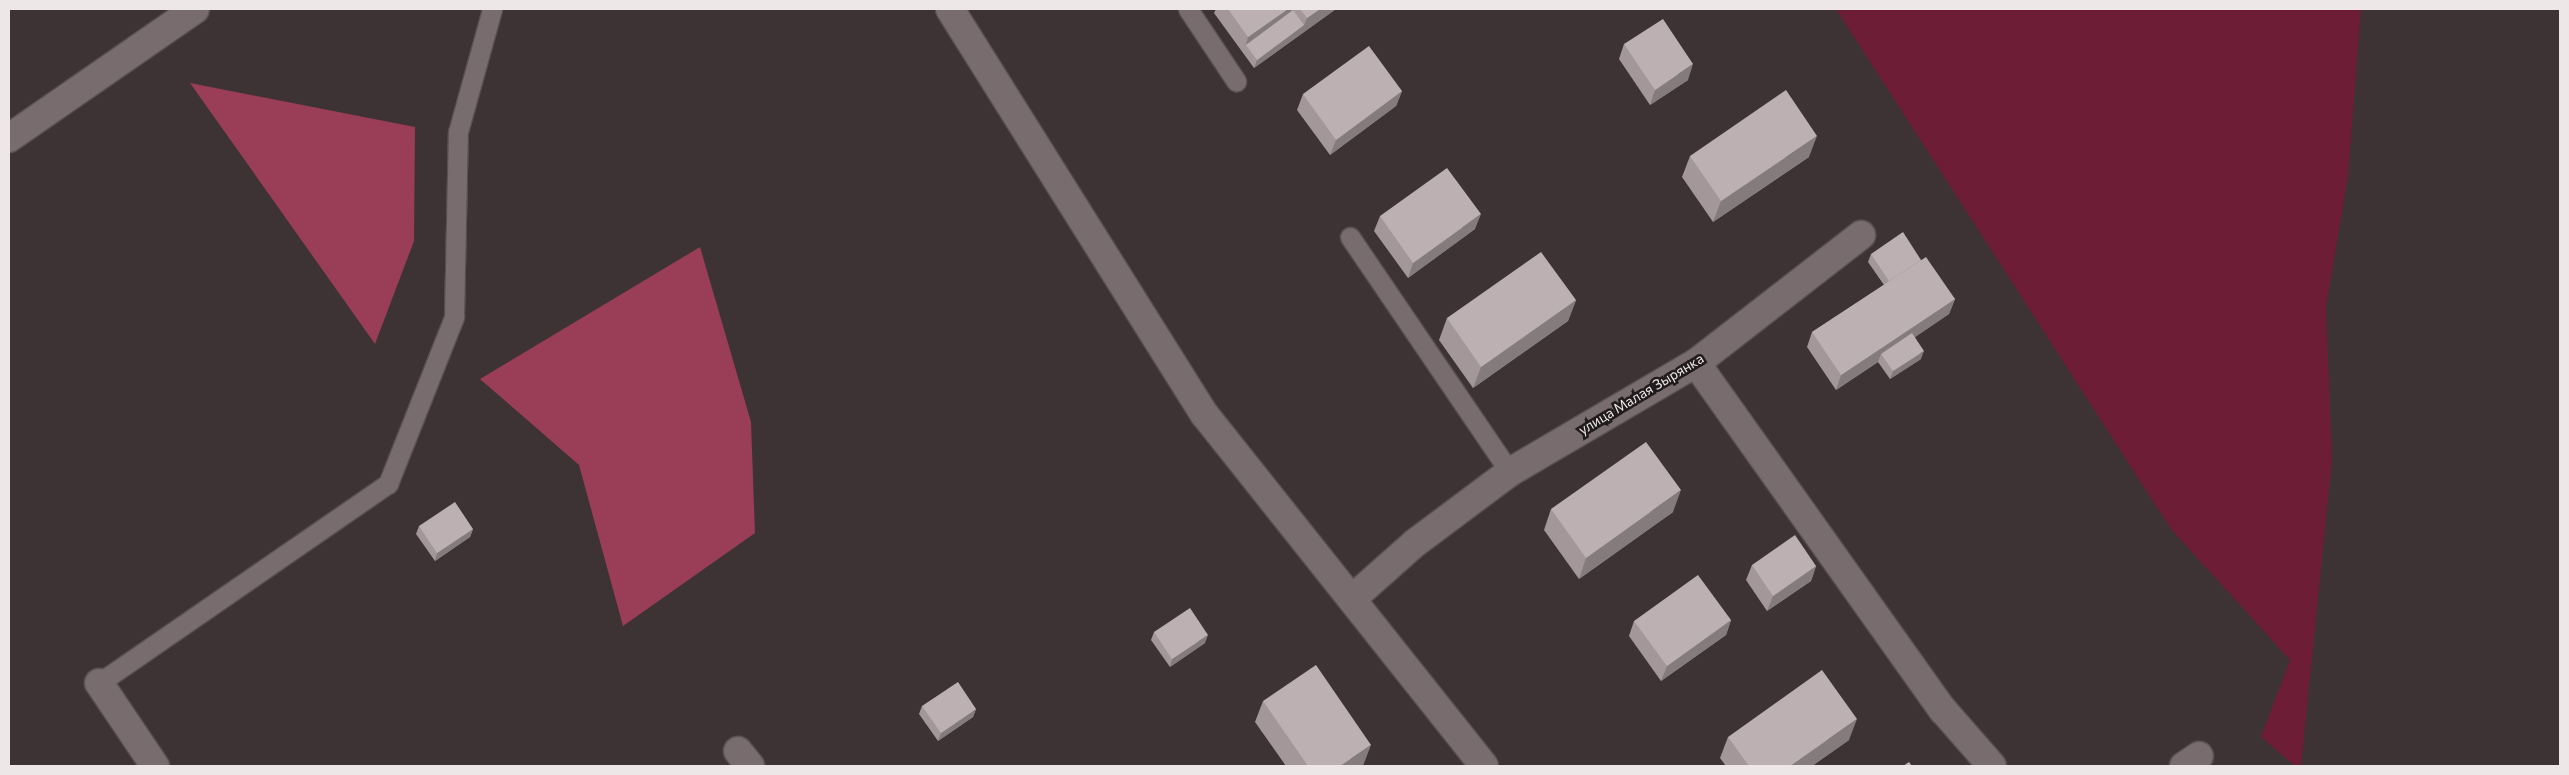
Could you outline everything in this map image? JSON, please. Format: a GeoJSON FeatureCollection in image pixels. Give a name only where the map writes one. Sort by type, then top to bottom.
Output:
{"type":"FeatureCollection","features":[{"type":"Feature","properties":{"kind":"street"},"geometry":{"type":"LineString","coordinates":[[9,138],[195,9]]}},
{"type":"Feature","properties":{"kind":"street"},"geometry":{"type":"LineString","coordinates":[[950,9],[1205,415],[1353,598],[1484,766]]}},
{"type":"Feature","properties":{"kind":"street","name":"улица Малая Зырянка"},"geometry":{"type":"LineString","coordinates":[[1353,598],[1416,543],[1510,472],[1696,363],[1861,235]]}},
{"type":"Feature","properties":{"kind":"street"},"geometry":{"type":"LineString","coordinates":[[1696,363],[1944,710],[1992,766]]}},
{"type":"Feature","properties":{"kind":"street"},"geometry":{"type":"LineString","coordinates":[[99,683],[155,766]]}},
{"type":"Feature","properties":{"kind":"lane"},"geometry":{"type":"LineString","coordinates":[[99,683],[388,484],[454,317],[458,132],[492,9]]}},
{"type":"Feature","properties":{"kind":"lane"},"geometry":{"type":"LineString","coordinates":[[1188,9],[1236,82]]}},
{"type":"Feature","properties":{"kind":"lane"},"geometry":{"type":"LineString","coordinates":[[1350,237],[1510,472]]}},
{"type":"Feature","properties":{"kind":"shaded area"},"geometry":{"type":"Polygon","coordinates":[[[1836,9],[2361,9],[2348,176],[2326,307],[2332,459],[2301,766],[2295,766],[2261,737],[2290,660],[2171,529],[1836,9]]]}},
{"type":"Feature","properties":{"kind":"shaded area"},"geometry":{"type":"Polygon","coordinates":[[[190,83],[415,127],[414,241],[375,344],[190,83]]]}},
{"type":"Feature","properties":{"kind":"shaded area"},"geometry":{"type":"Polygon","coordinates":[[[700,247],[751,422],[755,533],[623,626],[579,465],[480,379],[700,247]]]}},
{"type":"Feature","properties":{"kind":"building"},"geometry":{"type":"Polygon","coordinates":[[[1228,9],[1288,9],[1248,37],[1228,9]]]}},
{"type":"Feature","properties":{"kind":"building"},"geometry":{"type":"Polygon","coordinates":[[[1300,9],[1320,9],[1307,18],[1300,9]]]}},
{"type":"Feature","properties":{"kind":"building"},"geometry":{"type":"Polygon","coordinates":[[[1293,10],[1304,25],[1257,60],[1246,45],[1293,10]]]}},
{"type":"Feature","properties":{"kind":"building"},"geometry":{"type":"Polygon","coordinates":[[[1663,19],[1693,64],[1655,90],[1624,44],[1663,19]]]}},
{"type":"Feature","properties":{"kind":"building"},"geometry":{"type":"Polygon","coordinates":[[[1369,46],[1402,91],[1336,140],[1303,94],[1369,46]]]}},
{"type":"Feature","properties":{"kind":"building"},"geometry":{"type":"Polygon","coordinates":[[[1786,90],[1817,136],[1721,201],[1690,156],[1786,90]]]}},
{"type":"Feature","properties":{"kind":"building"},"geometry":{"type":"Polygon","coordinates":[[[1447,168],[1481,214],[1413,263],[1380,216],[1447,168]]]}},
{"type":"Feature","properties":{"kind":"building"},"geometry":{"type":"Polygon","coordinates":[[[1903,232],[1921,260],[1889,281],[1871,254],[1903,232]]]}},
{"type":"Feature","properties":{"kind":"building"},"geometry":{"type":"Polygon","coordinates":[[[1541,252],[1576,300],[1481,367],[1447,318],[1541,252]]]}},
{"type":"Feature","properties":{"kind":"building"},"geometry":{"type":"Polygon","coordinates":[[[1926,257],[1955,299],[1841,375],[1812,332],[1926,257]]]}},
{"type":"Feature","properties":{"kind":"building"},"geometry":{"type":"Polygon","coordinates":[[[1912,333],[1924,351],[1893,371],[1881,354],[1912,333]]]}},
{"type":"Feature","properties":{"kind":"building"},"geometry":{"type":"Polygon","coordinates":[[[1646,442],[1681,490],[1586,558],[1551,509],[1646,442]]]}},
{"type":"Feature","properties":{"kind":"building"},"geometry":{"type":"Polygon","coordinates":[[[455,502],[473,529],[437,553],[419,526],[455,502]]]}},
{"type":"Feature","properties":{"kind":"building"},"geometry":{"type":"Polygon","coordinates":[[[1795,535],[1816,566],[1773,596],[1752,565],[1795,535]]]}},
{"type":"Feature","properties":{"kind":"building"},"geometry":{"type":"Polygon","coordinates":[[[1698,575],[1731,620],[1667,666],[1634,621],[1698,575]]]}},
{"type":"Feature","properties":{"kind":"building"},"geometry":{"type":"Polygon","coordinates":[[[1190,608],[1208,635],[1172,659],[1154,632],[1190,608]]]}},
{"type":"Feature","properties":{"kind":"building"},"geometry":{"type":"Polygon","coordinates":[[[1316,665],[1371,745],[1340,766],[1308,766],[1263,701],[1316,665]]]}},
{"type":"Feature","properties":{"kind":"building"},"geometry":{"type":"Polygon","coordinates":[[[1822,670],[1857,719],[1790,766],[1749,766],[1728,737],[1822,670]]]}},
{"type":"Feature","properties":{"kind":"building"},"geometry":{"type":"Polygon","coordinates":[[[958,682],[976,709],[941,733],[922,706],[958,682]]]}},
{"type":"Feature","properties":{"kind":"building"},"geometry":{"type":"Polygon","coordinates":[[[1909,762],[1912,766],[1903,766],[1909,762]]]}}]}
